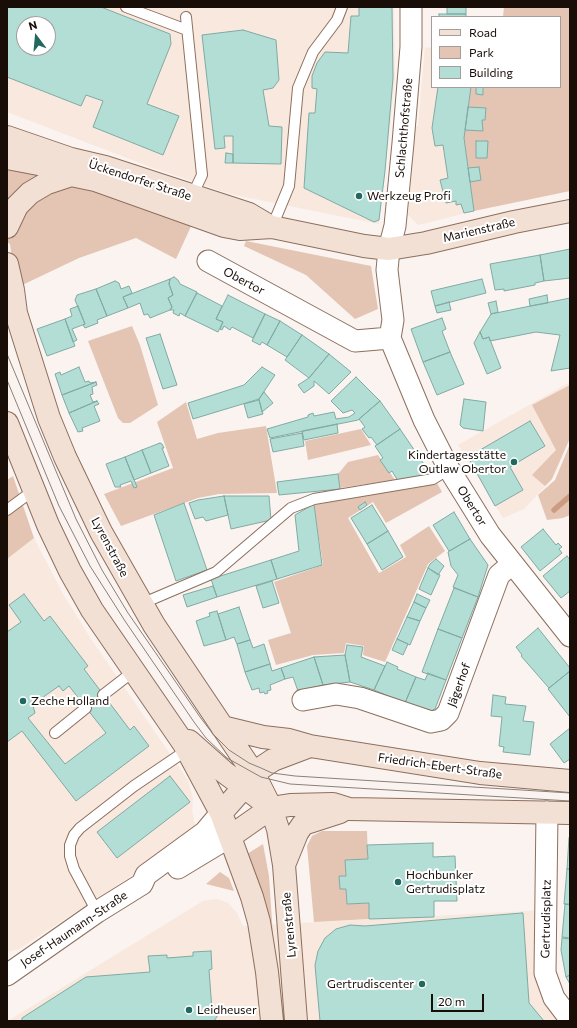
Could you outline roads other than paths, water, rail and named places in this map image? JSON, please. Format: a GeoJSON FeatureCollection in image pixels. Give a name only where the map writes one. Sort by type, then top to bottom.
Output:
{"type":"FeatureCollection","features":[{"type":"Feature","properties":{"kind":"main road","name":"Ückendorfer Straße"},"geometry":{"type":"LineString","coordinates":[[7,136],[71,159],[105,167],[190,205],[224,226],[240,229],[272,227],[364,246],[389,249]]}},
{"type":"Feature","properties":{"kind":"main road","name":"Ückendorfer Straße"},"geometry":{"type":"LineString","coordinates":[[7,158],[49,166],[71,175],[190,205]]}},
{"type":"Feature","properties":{"kind":"main road","name":"Ückendorfer Straße"},"geometry":{"type":"LineString","coordinates":[[7,227],[17,206],[30,194],[47,183],[71,175]]}},
{"type":"Feature","properties":{"kind":"main road","name":"Marienstraße"},"geometry":{"type":"LineString","coordinates":[[389,249],[426,243],[514,222],[570,211]]}},
{"type":"Feature","properties":{"kind":"main road"},"geometry":{"type":"LineString","coordinates":[[7,264],[14,290],[11,306]]}},
{"type":"Feature","properties":{"kind":"main road","name":"Lyrenstraße"},"geometry":{"type":"LineString","coordinates":[[11,306],[50,418],[65,456],[101,532],[141,604],[222,727],[249,781],[271,808],[278,829],[284,865],[296,1021]]}},
{"type":"Feature","properties":{"kind":"main road","name":"Lyrenstraße"},"geometry":{"type":"LineString","coordinates":[[7,423],[48,525],[70,571],[92,610],[187,750],[221,813],[231,836],[252,897],[267,972],[272,1021]]}},
{"type":"Feature","properties":{"kind":"main road","name":"Lyrenstraße"},"geometry":{"type":"LineString","coordinates":[[171,726],[224,772],[249,781]]}},
{"type":"Feature","properties":{"kind":"main road","name":"Friedrich-Ebert-Straße"},"geometry":{"type":"LineString","coordinates":[[222,727],[262,737],[289,740],[310,746],[480,773],[570,781]]}},
{"type":"Feature","properties":{"kind":"main road"},"geometry":{"type":"LineString","coordinates":[[278,829],[221,813],[249,781],[274,760],[310,746]]}},
{"type":"Feature","properties":{"kind":"main road"},"geometry":{"type":"LineString","coordinates":[[231,836],[271,808],[290,805],[333,804],[349,809],[570,813]]}},
{"type":"Feature","properties":{"kind":"main road"},"geometry":{"type":"LineString","coordinates":[[284,865],[297,833],[303,824],[349,809]]}},
{"type":"Feature","properties":{"kind":"street","name":"Schlachthofstraße"},"geometry":{"type":"LineString","coordinates":[[389,249],[394,226],[403,143],[411,47],[411,7]]}},
{"type":"Feature","properties":{"kind":"street"},"geometry":{"type":"LineString","coordinates":[[389,249],[386,270],[393,320],[390,338]]}},
{"type":"Feature","properties":{"kind":"street","name":"Obertor"},"geometry":{"type":"LineString","coordinates":[[208,261],[355,341],[390,338],[424,420],[449,469],[490,535],[570,636]]}},
{"type":"Feature","properties":{"kind":"street","name":"Jägerhof"},"geometry":{"type":"LineString","coordinates":[[303,700],[336,694],[360,698],[431,722],[441,720],[448,713],[499,575],[512,564]]}},
{"type":"Feature","properties":{"kind":"street","name":"Gertrudisplatz"},"geometry":{"type":"LineString","coordinates":[[548,812],[545,973],[554,998],[570,1019]]}},
{"type":"Feature","properties":{"kind":"street","name":"Josef-Haumann-Straße"},"geometry":{"type":"LineString","coordinates":[[142,884],[146,875],[205,832],[221,813]]}},
{"type":"Feature","properties":{"kind":"street","name":"Josef-Haumann-Straße"},"geometry":{"type":"LineString","coordinates":[[7,975],[97,912],[142,884],[154,883],[231,836]]}},
{"type":"Feature","properties":{"kind":"lane"},"geometry":{"type":"LineString","coordinates":[[126,7],[188,30]]}},
{"type":"Feature","properties":{"kind":"lane"},"geometry":{"type":"LineString","coordinates":[[272,227],[289,186],[298,88],[313,52],[337,20],[342,7]]}},
{"type":"Feature","properties":{"kind":"lane"},"geometry":{"type":"LineString","coordinates":[[186,17],[202,175],[190,205]]}},
{"type":"Feature","properties":{"kind":"lane"},"geometry":{"type":"LineString","coordinates":[[141,604],[216,572],[291,508],[314,499],[434,479],[449,469]]}},
{"type":"Feature","properties":{"kind":"lane"},"geometry":{"type":"LineString","coordinates":[[7,510],[34,490]]}},
{"type":"Feature","properties":{"kind":"lane"},"geometry":{"type":"LineString","coordinates":[[103,695],[134,671]]}},
{"type":"Feature","properties":{"kind":"lane"},"geometry":{"type":"LineString","coordinates":[[56,732],[86,708]]}},
{"type":"Feature","properties":{"kind":"lane"},"geometry":{"type":"LineString","coordinates":[[97,912],[74,869],[70,856],[70,845],[74,835],[80,828],[134,786],[187,750]]}},
{"type":"Feature","properties":{"kind":"waterway"},"geometry":{"type":"LineString","coordinates":[[554,510],[570,496]]}},
{"type":"Feature","properties":{"kind":"tram line"},"geometry":{"type":"LineString","coordinates":[[7,354],[76,519],[102,570],[128,613],[200,717],[213,734],[229,750],[249,763],[272,773],[295,776],[570,793]]}},
{"type":"Feature","properties":{"kind":"tram line"},"geometry":{"type":"LineString","coordinates":[[7,380],[59,506],[90,566],[125,621],[194,722],[206,738],[227,758],[261,777],[290,784],[570,801]]}},
{"type":"Feature","properties":{"kind":"place","name":"Werkzeug Profi"},"geometry":{"type":"Point","coordinates":[359,196]}},
{"type":"Feature","properties":{"kind":"place","name":"Kindertagesstätte Outlaw Obertor"},"geometry":{"type":"Point","coordinates":[514,462]}},
{"type":"Feature","properties":{"kind":"place","name":"Zeche Holland"},"geometry":{"type":"Point","coordinates":[23,701]}},
{"type":"Feature","properties":{"kind":"place","name":"Hochbunker Gertrudisplatz"},"geometry":{"type":"Point","coordinates":[398,882]}},
{"type":"Feature","properties":{"kind":"place","name":"Gertrudiscenter"},"geometry":{"type":"Point","coordinates":[422,984]}},
{"type":"Feature","properties":{"kind":"place","name":"Leidheuser"},"geometry":{"type":"Point","coordinates":[189,1010]}}]}
